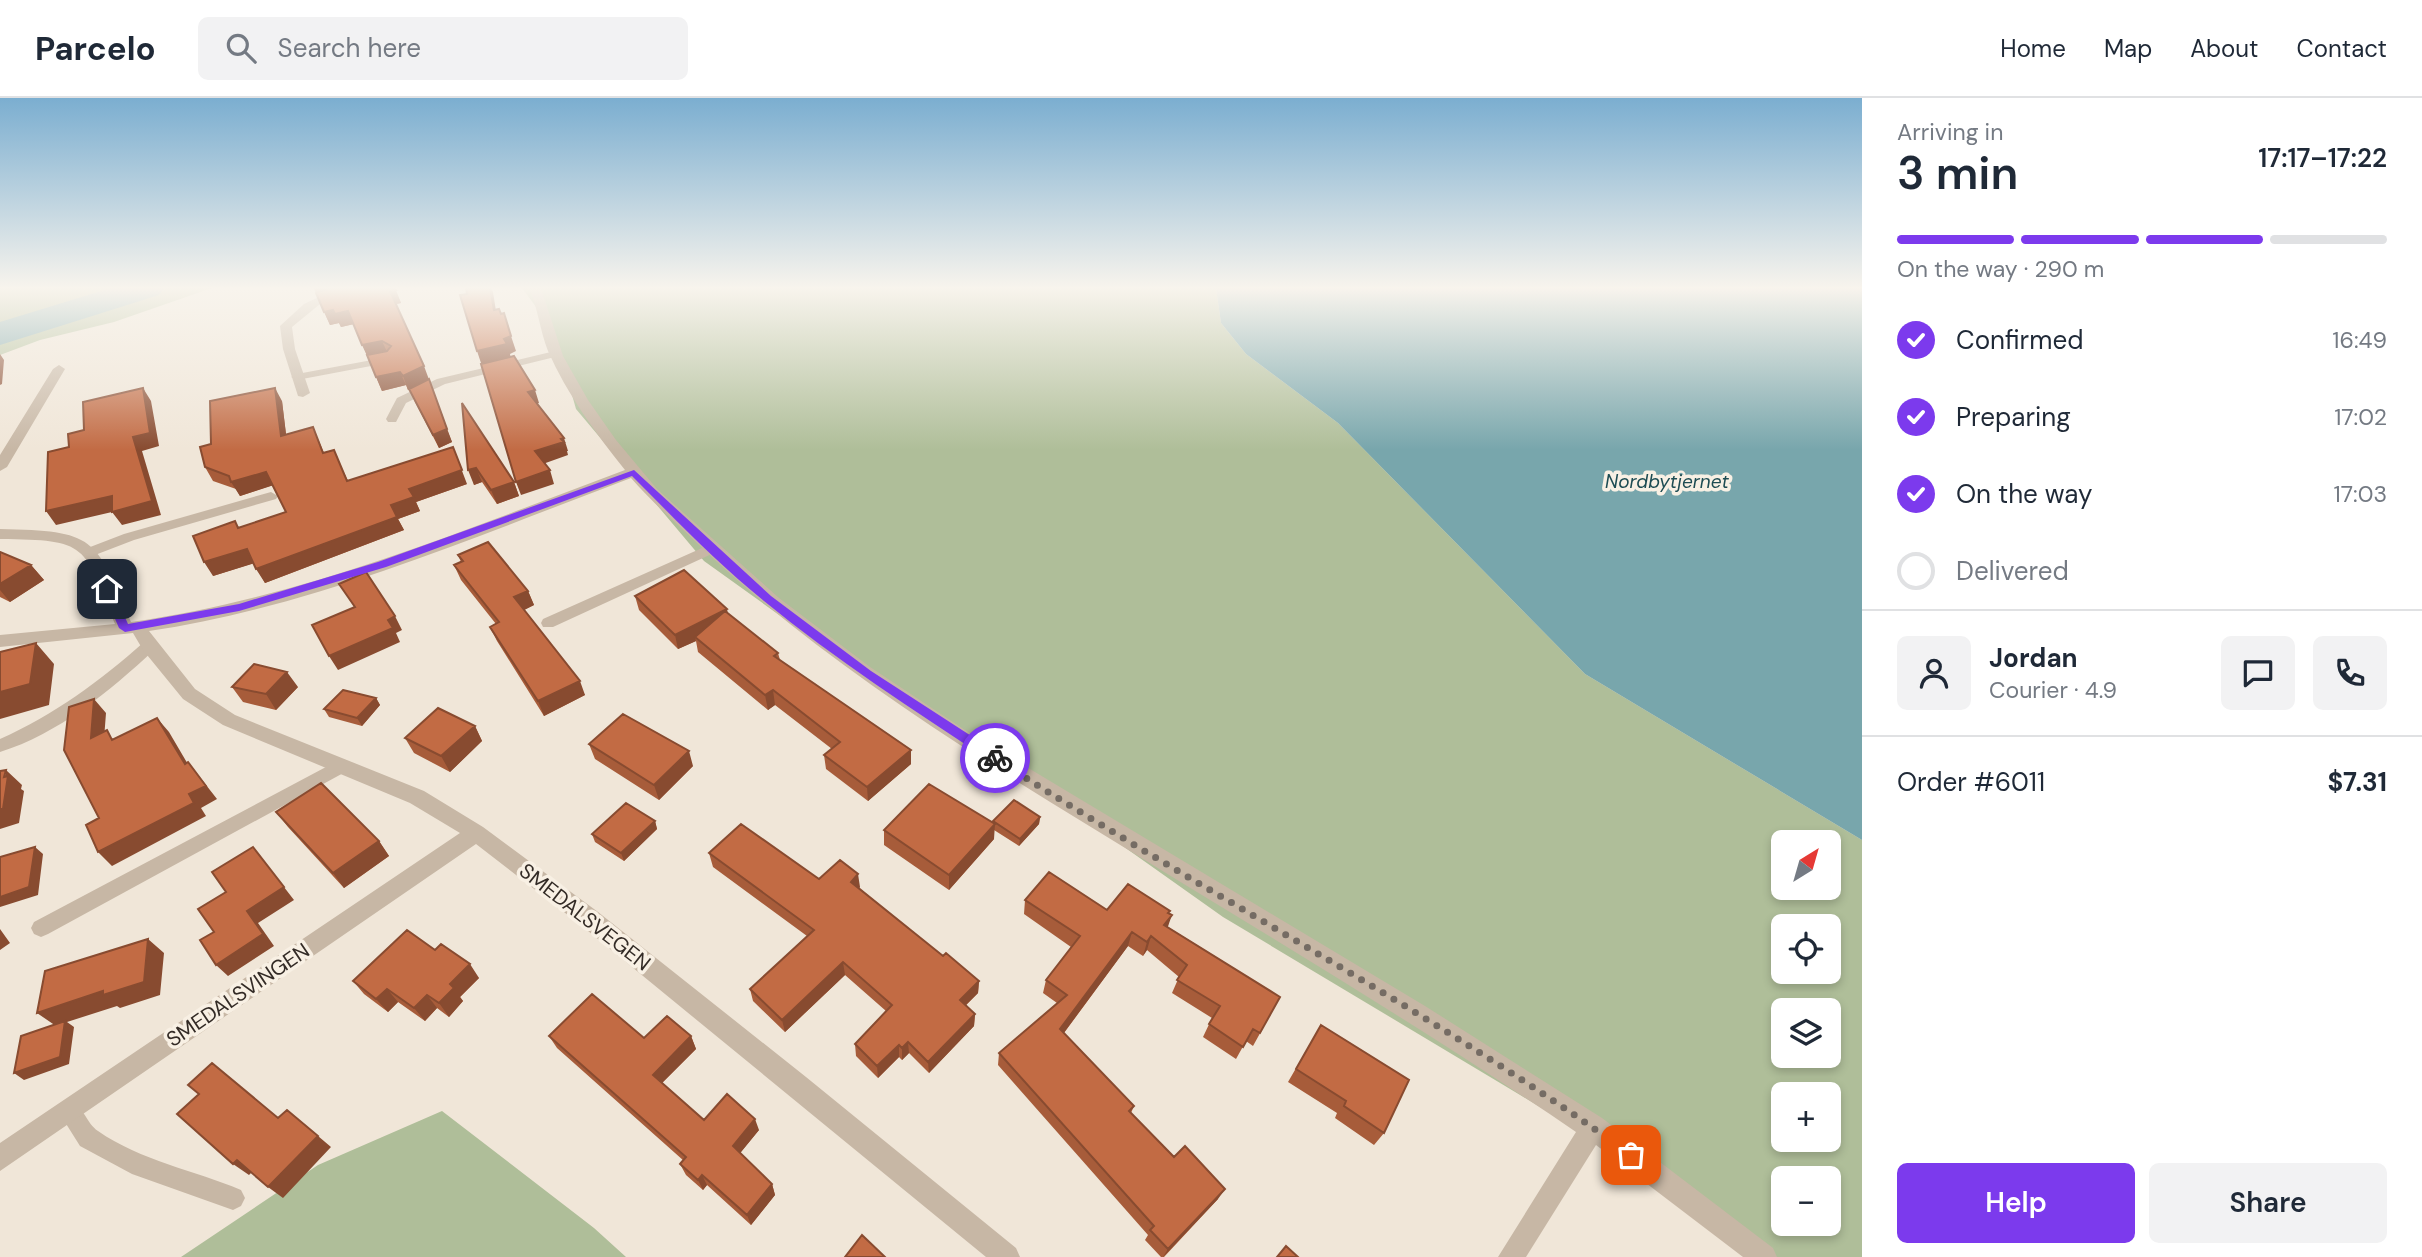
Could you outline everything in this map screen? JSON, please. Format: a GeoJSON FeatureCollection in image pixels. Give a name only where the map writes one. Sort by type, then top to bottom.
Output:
{"type":"FeatureCollection","features":[{"type":"Feature","properties":{"kind":"street"},"geometry":{"type":"LineString","coordinates":[[288,342],[303,393]]}},
{"type":"Feature","properties":{"kind":"street"},"geometry":{"type":"LineString","coordinates":[[551,342],[555,354],[584,403],[634,472],[711,549],[767,598],[889,688],[1159,859],[1386,994],[1593,1127],[1708,1211],[1764,1257]]}},
{"type":"Feature","properties":{"kind":"street"},"geometry":{"type":"LineString","coordinates":[[0,467],[59,369]]}},
{"type":"Feature","properties":{"kind":"street"},"geometry":{"type":"LineString","coordinates":[[0,641],[137,634],[239,608],[382,564],[634,472]]}},
{"type":"Feature","properties":{"kind":"street"},"geometry":{"type":"LineString","coordinates":[[0,534],[56,537],[74,542],[90,552]]}},
{"type":"Feature","properties":{"kind":"street","name":"SMEDALSVEGEN"},"geometry":{"type":"LineString","coordinates":[[90,552],[137,634],[189,694],[229,720],[417,797],[477,833],[732,1032],[1007,1257]]}},
{"type":"Feature","properties":{"kind":"street","name":"SMEDALSVINGEN"},"geometry":{"type":"LineString","coordinates":[[0,1158],[477,833]]}},
{"type":"Feature","properties":{"kind":"street"},"geometry":{"type":"LineString","coordinates":[[1511,1257],[1593,1127]]}},
{"type":"Feature","properties":{"kind":"lane"},"geometry":{"type":"LineString","coordinates":[[392,419],[401,401],[441,382],[555,354]]}},
{"type":"Feature","properties":{"kind":"lane"},"geometry":{"type":"LineString","coordinates":[[297,377],[388,360]]}},
{"type":"Feature","properties":{"kind":"lane"},"geometry":{"type":"LineString","coordinates":[[90,552],[129,537],[271,496]]}},
{"type":"Feature","properties":{"kind":"lane"},"geometry":{"type":"LineString","coordinates":[[548,623],[711,549]]}},
{"type":"Feature","properties":{"kind":"lane"},"geometry":{"type":"LineString","coordinates":[[0,746],[72,708],[107,685],[137,634]]}},
{"type":"Feature","properties":{"kind":"lane"},"geometry":{"type":"LineString","coordinates":[[41,928],[341,766]]}},
{"type":"Feature","properties":{"kind":"lane"},"geometry":{"type":"LineString","coordinates":[[69,1111],[88,1138],[140,1166],[233,1198]]}},
{"type":"Feature","properties":{"kind":"lane"},"geometry":{"type":"LineString","coordinates":[[0,1140],[34,1135]]}},
{"type":"Feature","properties":{"kind":"green space"},"geometry":{"type":"Polygon","coordinates":[[[0,342],[34,342],[0,355],[0,342]]]}},
{"type":"Feature","properties":{"kind":"green space"},"geometry":{"type":"Polygon","coordinates":[[[557,342],[1236,342],[1246,354],[1338,423],[1585,674],[1862,840],[1862,1257],[1744,1257],[1587,1135],[1223,917],[1065,805],[917,714],[704,561],[576,409],[557,342]]]}},
{"type":"Feature","properties":{"kind":"green space"},"geometry":{"type":"Polygon","coordinates":[[[442,1111],[594,1228],[626,1257],[181,1257],[318,1165],[442,1111]]]}},
{"type":"Feature","properties":{"kind":"water","name":"Nordbytjernet"},"geometry":{"type":"Polygon","coordinates":[[[1236,342],[1862,342],[1862,840],[1585,674],[1338,423],[1246,354],[1236,342]]]}},
{"type":"Feature","properties":{"kind":"building"},"geometry":{"type":"Polygon","coordinates":[[[384,342],[413,342],[424,366],[403,376],[400,372],[376,377],[367,355],[387,351],[391,346],[384,342]]]}},
{"type":"Feature","properties":{"kind":"building"},"geometry":{"type":"Polygon","coordinates":[[[474,342],[507,344],[477,351],[474,342]]]}},
{"type":"Feature","properties":{"kind":"building"},"geometry":{"type":"Polygon","coordinates":[[[514,356],[535,390],[528,392],[564,438],[561,439],[564,442],[535,451],[550,470],[516,482],[481,364],[514,356]]]}},
{"type":"Feature","properties":{"kind":"building"},"geometry":{"type":"Polygon","coordinates":[[[429,379],[447,429],[433,435],[409,389],[429,379]]]}},
{"type":"Feature","properties":{"kind":"building"},"geometry":{"type":"Polygon","coordinates":[[[143,388],[150,433],[133,437],[152,501],[112,512],[112,496],[46,511],[48,452],[69,447],[68,434],[84,430],[83,402],[143,388]]]}},
{"type":"Feature","properties":{"kind":"building"},"geometry":{"type":"Polygon","coordinates":[[[275,388],[281,436],[313,427],[323,453],[334,450],[347,481],[453,447],[462,470],[409,489],[414,497],[391,505],[397,517],[256,569],[247,549],[204,562],[193,536],[235,521],[238,528],[286,512],[266,472],[231,482],[229,476],[205,467],[200,447],[211,444],[210,401],[275,388]]]}},
{"type":"Feature","properties":{"kind":"building"},"geometry":{"type":"Polygon","coordinates":[[[462,403],[514,482],[491,490],[476,468],[468,470],[462,403]]]}},
{"type":"Feature","properties":{"kind":"building"},"geometry":{"type":"Polygon","coordinates":[[[488,542],[528,591],[514,597],[580,681],[538,701],[490,627],[499,622],[454,565],[463,561],[458,555],[488,542]]]}},
{"type":"Feature","properties":{"kind":"building"},"geometry":{"type":"Polygon","coordinates":[[[0,552],[31,565],[0,584],[0,552]]]}},
{"type":"Feature","properties":{"kind":"building"},"geometry":{"type":"Polygon","coordinates":[[[684,570],[727,609],[675,635],[635,596],[684,570]]]}},
{"type":"Feature","properties":{"kind":"building"},"geometry":{"type":"Polygon","coordinates":[[[366,572],[395,616],[388,620],[393,628],[329,656],[312,625],[355,607],[339,584],[366,572]]]}},
{"type":"Feature","properties":{"kind":"building"},"geometry":{"type":"Polygon","coordinates":[[[725,611],[778,653],[774,656],[911,750],[867,787],[824,755],[840,742],[773,690],[765,695],[695,637],[725,611]]]}},
{"type":"Feature","properties":{"kind":"building"},"geometry":{"type":"Polygon","coordinates":[[[36,643],[30,684],[0,692],[0,652],[36,643]]]}},
{"type":"Feature","properties":{"kind":"building"},"geometry":{"type":"Polygon","coordinates":[[[254,664],[287,672],[266,694],[232,687],[254,664]]]}},
{"type":"Feature","properties":{"kind":"building"},"geometry":{"type":"Polygon","coordinates":[[[343,690],[376,698],[357,718],[324,709],[343,690]]]}},
{"type":"Feature","properties":{"kind":"building"},"geometry":{"type":"Polygon","coordinates":[[[94,699],[91,738],[107,730],[112,740],[157,718],[185,764],[188,762],[206,786],[189,794],[194,803],[98,852],[86,825],[99,818],[64,750],[69,707],[94,699]]]}},
{"type":"Feature","properties":{"kind":"building"},"geometry":{"type":"Polygon","coordinates":[[[438,708],[475,726],[441,756],[405,738],[438,708]]]}},
{"type":"Feature","properties":{"kind":"building"},"geometry":{"type":"Polygon","coordinates":[[[623,714],[689,751],[654,785],[589,744],[623,714]]]}},
{"type":"Feature","properties":{"kind":"building"},"geometry":{"type":"Polygon","coordinates":[[[6,770],[4,777],[8,776],[3,809],[0,809],[0,771],[6,770]]]}},
{"type":"Feature","properties":{"kind":"building"},"geometry":{"type":"Polygon","coordinates":[[[321,783],[379,841],[333,873],[276,812],[321,783]]]}},
{"type":"Feature","properties":{"kind":"building"},"geometry":{"type":"Polygon","coordinates":[[[929,784],[995,824],[949,875],[884,830],[929,784]]]}},
{"type":"Feature","properties":{"kind":"building"},"geometry":{"type":"Polygon","coordinates":[[[1014,800],[1040,817],[1020,839],[993,821],[1014,800]]]}},
{"type":"Feature","properties":{"kind":"building"},"geometry":{"type":"Polygon","coordinates":[[[626,803],[655,821],[621,853],[592,834],[626,803]]]}},
{"type":"Feature","properties":{"kind":"building"},"geometry":{"type":"Polygon","coordinates":[[[741,824],[819,879],[840,860],[858,874],[851,882],[943,956],[946,953],[979,981],[960,1000],[975,1014],[928,1062],[908,1042],[902,1048],[899,1045],[877,1066],[855,1044],[892,1005],[843,962],[782,1020],[750,989],[814,930],[709,853],[741,824]]]}},
{"type":"Feature","properties":{"kind":"building"},"geometry":{"type":"Polygon","coordinates":[[[35,847],[29,887],[0,897],[0,857],[35,847]]]}},
{"type":"Feature","properties":{"kind":"building"},"geometry":{"type":"Polygon","coordinates":[[[253,847],[284,887],[247,911],[263,934],[216,965],[200,940],[214,932],[198,909],[226,892],[212,872],[253,847]]]}},
{"type":"Feature","properties":{"kind":"building"},"geometry":{"type":"Polygon","coordinates":[[[1049,872],[1107,910],[1128,884],[1170,911],[1168,913],[1172,915],[1164,925],[1280,997],[1260,1033],[1253,1029],[1243,1047],[1209,1024],[1220,1006],[1177,980],[1187,965],[1151,936],[1147,942],[1132,932],[1060,1029],[1134,1106],[1129,1111],[1174,1157],[1185,1146],[1225,1189],[1168,1249],[1150,1230],[1154,1226],[999,1053],[1067,995],[1046,980],[1080,936],[1025,900],[1049,872]]]}},
{"type":"Feature","properties":{"kind":"building"},"geometry":{"type":"Polygon","coordinates":[[[407,930],[435,950],[441,944],[470,964],[450,984],[454,988],[439,1003],[427,995],[414,1008],[387,989],[376,999],[353,981],[407,930]]]}},
{"type":"Feature","properties":{"kind":"building"},"geometry":{"type":"Polygon","coordinates":[[[148,939],[144,982],[103,995],[103,991],[37,1013],[45,971],[148,939]]]}},
{"type":"Feature","properties":{"kind":"building"},"geometry":{"type":"Polygon","coordinates":[[[592,994],[644,1038],[667,1016],[691,1036],[653,1075],[704,1120],[727,1094],[755,1119],[733,1146],[772,1184],[747,1215],[702,1175],[698,1180],[680,1164],[686,1157],[549,1036],[592,994]]]}},
{"type":"Feature","properties":{"kind":"building"},"geometry":{"type":"Polygon","coordinates":[[[65,1021],[60,1057],[14,1073],[21,1036],[65,1021]]]}},
{"type":"Feature","properties":{"kind":"building"},"geometry":{"type":"Polygon","coordinates":[[[1321,1025],[1409,1080],[1384,1133],[1344,1106],[1346,1101],[1296,1069],[1321,1025]]]}},
{"type":"Feature","properties":{"kind":"building"},"geometry":{"type":"Polygon","coordinates":[[[212,1063],[278,1118],[287,1110],[318,1136],[268,1187],[237,1160],[233,1164],[177,1114],[199,1094],[188,1085],[212,1063]]]}},
{"type":"Feature","properties":{"kind":"building"},"geometry":{"type":"Polygon","coordinates":[[[862,1235],[885,1257],[845,1257],[862,1235]]]}},
{"type":"Feature","properties":{"kind":"building"},"geometry":{"type":"Polygon","coordinates":[[[1286,1246],[1298,1257],[1277,1257],[1286,1246]]]}},
{"type":"Feature","properties":{"kind":"way so far"},"geometry":{"type":"LineString","coordinates":[[995,758],[1410,1009],[1548,1097],[1631,1155]]}},
{"type":"Feature","properties":{"kind":"route"},"geometry":{"type":"LineString","coordinates":[[107,589],[125,628],[239,608],[382,564],[634,472],[711,549],[767,598],[867,674],[995,758]]}}]}
